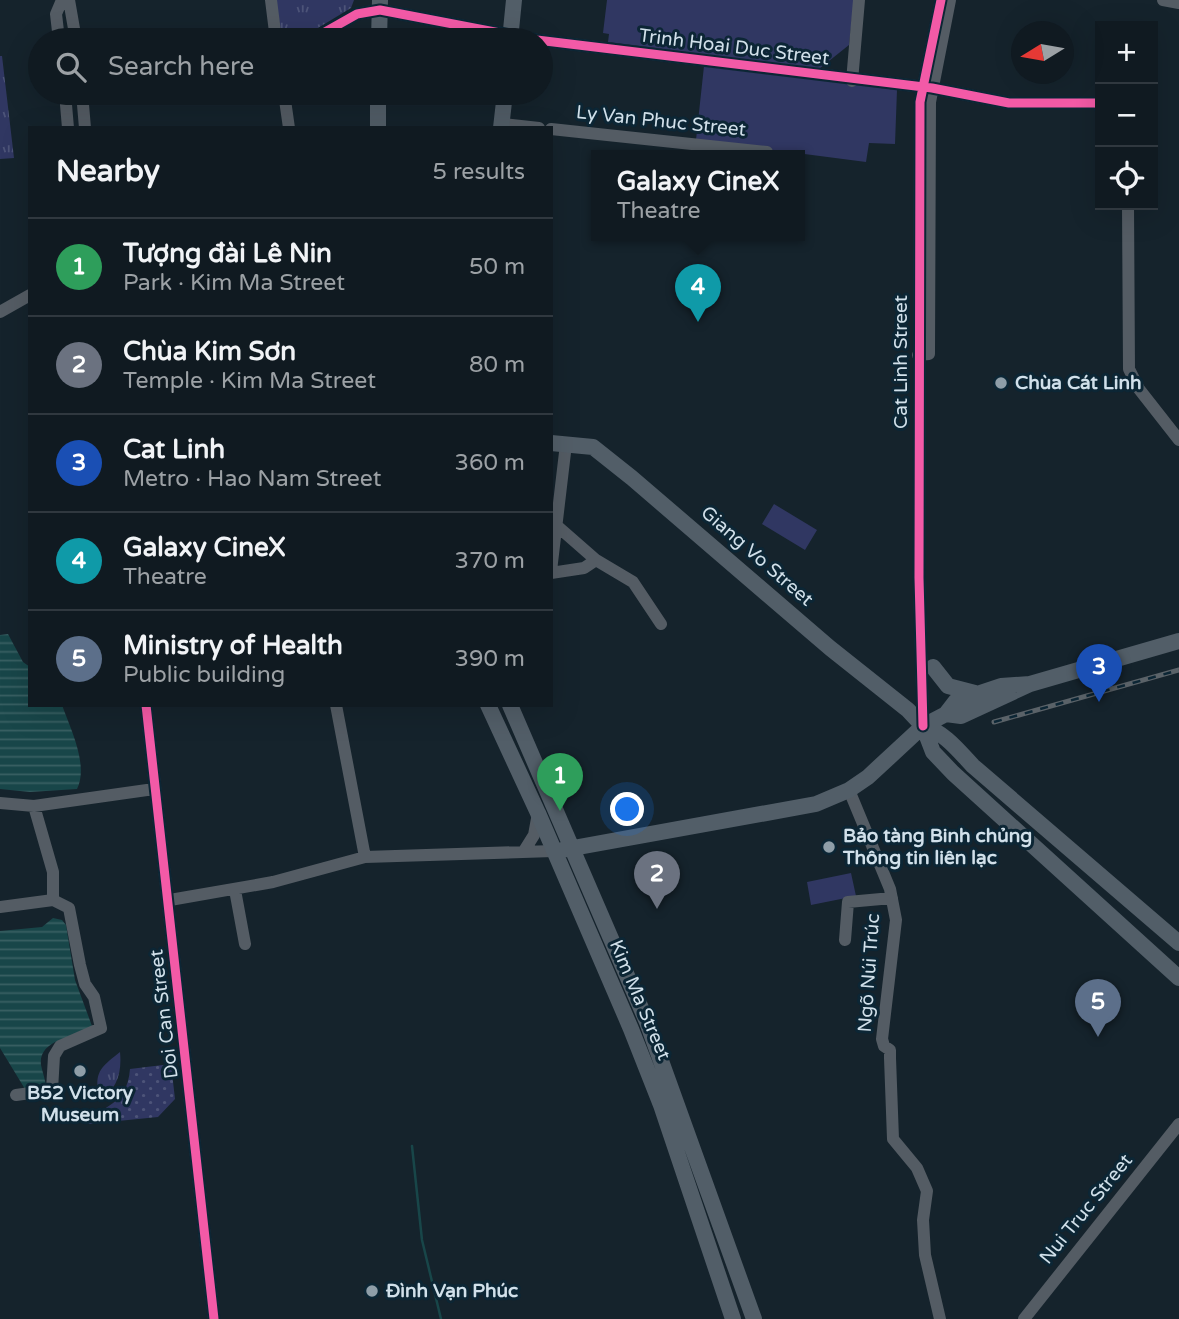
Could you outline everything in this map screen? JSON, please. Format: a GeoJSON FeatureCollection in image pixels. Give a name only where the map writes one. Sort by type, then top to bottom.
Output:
{"type":"FeatureCollection","features":[{"type":"Feature","properties":{"kind":"main road"},"geometry":{"type":"LineString","coordinates":[[511,28],[514,0]]}},
{"type":"Feature","properties":{"kind":"main road"},"geometry":{"type":"LineString","coordinates":[[379,28],[380,5]]}},
{"type":"Feature","properties":{"kind":"main road"},"geometry":{"type":"LineString","coordinates":[[378,126],[379,105]]}},
{"type":"Feature","properties":{"kind":"main road"},"geometry":{"type":"LineString","coordinates":[[502,126],[504,105]]}},
{"type":"Feature","properties":{"kind":"main road","name":"Giang Vo Street"},"geometry":{"type":"LineString","coordinates":[[558,444],[593,447],[623,470],[923,726],[949,741],[1104,880],[1179,943]]}},
{"type":"Feature","properties":{"kind":"main road"},"geometry":{"type":"LineString","coordinates":[[944,715],[961,716],[1030,684],[1179,641]]}},
{"type":"Feature","properties":{"kind":"main road"},"geometry":{"type":"LineString","coordinates":[[933,667],[948,686],[977,693]]}},
{"type":"Feature","properties":{"kind":"main road"},"geometry":{"type":"LineString","coordinates":[[553,851],[805,808],[849,790],[893,756],[923,726],[944,715],[956,701],[1021,682],[1030,684]]}},
{"type":"Feature","properties":{"kind":"main road","name":"Kim Ma Street"},"geometry":{"type":"LineString","coordinates":[[489,707],[538,813],[631,1029],[661,1105],[733,1319]]}},
{"type":"Feature","properties":{"kind":"main road","name":"Kim Ma Street"},"geometry":{"type":"LineString","coordinates":[[511,707],[647,1022],[754,1319]]}},
{"type":"Feature","properties":{"kind":"main road"},"geometry":{"type":"LineString","coordinates":[[944,715],[949,741]]}},
{"type":"Feature","properties":{"kind":"main road","name":"Giang Vo Street"},"geometry":{"type":"LineString","coordinates":[[923,726],[933,751],[953,773],[1179,978]]}},
{"type":"Feature","properties":{"kind":"main road"},"geometry":{"type":"LineString","coordinates":[[893,756],[911,749],[919,750],[939,767],[953,773]]}},
{"type":"Feature","properties":{"kind":"main road"},"geometry":{"type":"LineString","coordinates":[[1089,897],[1104,880]]}},
{"type":"Feature","properties":{"kind":"main road"},"geometry":{"type":"LineString","coordinates":[[631,1029],[647,1022]]}},
{"type":"Feature","properties":{"kind":"street"},"geometry":{"type":"LineString","coordinates":[[58,28],[57,14],[62,0]]}},
{"type":"Feature","properties":{"kind":"street"},"geometry":{"type":"LineString","coordinates":[[69,0],[74,28]]}},
{"type":"Feature","properties":{"kind":"street"},"geometry":{"type":"LineString","coordinates":[[271,0],[274,28]]}},
{"type":"Feature","properties":{"kind":"street"},"geometry":{"type":"LineString","coordinates":[[852,80],[859,0]]}},
{"type":"Feature","properties":{"kind":"street","name":"Cat Linh Street"},"geometry":{"type":"LineString","coordinates":[[923,726],[920,702],[927,88],[940,0]]}},
{"type":"Feature","properties":{"kind":"street","name":"Cat Linh Street"},"geometry":{"type":"LineString","coordinates":[[927,88],[950,0]]}},
{"type":"Feature","properties":{"kind":"street"},"geometry":{"type":"LineString","coordinates":[[1163,0],[1179,3]]}},
{"type":"Feature","properties":{"kind":"street"},"geometry":{"type":"LineString","coordinates":[[332,28],[380,5]]}},
{"type":"Feature","properties":{"kind":"street","name":"Trinh Hoai Duc Street"},"geometry":{"type":"LineString","coordinates":[[380,5],[471,28]]}},
{"type":"Feature","properties":{"kind":"street","name":"Trinh Hoai Duc Street"},"geometry":{"type":"LineString","coordinates":[[553,43],[927,88],[1009,103],[1095,103]]}},
{"type":"Feature","properties":{"kind":"street"},"geometry":{"type":"LineString","coordinates":[[66,105],[68,126]]}},
{"type":"Feature","properties":{"kind":"street"},"geometry":{"type":"LineString","coordinates":[[83,105],[85,126]]}},
{"type":"Feature","properties":{"kind":"street"},"geometry":{"type":"LineString","coordinates":[[286,105],[289,126]]}},
{"type":"Feature","properties":{"kind":"street","name":"Ly Van Phuc Street"},"geometry":{"type":"LineString","coordinates":[[553,129],[748,150]]}},
{"type":"Feature","properties":{"kind":"street"},"geometry":{"type":"LineString","coordinates":[[1128,210],[1129,369],[1139,389],[1179,440]]}},
{"type":"Feature","properties":{"kind":"street"},"geometry":{"type":"LineString","coordinates":[[0,312],[28,296]]}},
{"type":"Feature","properties":{"kind":"street"},"geometry":{"type":"LineString","coordinates":[[553,553],[558,444]]}},
{"type":"Feature","properties":{"kind":"street"},"geometry":{"type":"LineString","coordinates":[[556,525],[596,560],[633,582],[661,624]]}},
{"type":"Feature","properties":{"kind":"street"},"geometry":{"type":"LineString","coordinates":[[553,572],[584,568],[596,560]]}},
{"type":"Feature","properties":{"kind":"street","name":"Doi Can Street"},"geometry":{"type":"LineString","coordinates":[[146,707],[161,855],[170,900],[214,1319]]}},
{"type":"Feature","properties":{"kind":"street"},"geometry":{"type":"LineString","coordinates":[[336,707],[365,857]]}},
{"type":"Feature","properties":{"kind":"street"},"geometry":{"type":"LineString","coordinates":[[0,803],[34,806],[154,789]]}},
{"type":"Feature","properties":{"kind":"street","name":"Ngõ Núi Trúc"},"geometry":{"type":"LineString","coordinates":[[849,790],[892,898],[896,920],[882,1039],[884,1046],[890,1049],[893,1139],[917,1168],[927,1191],[925,1255],[940,1319]]}},
{"type":"Feature","properties":{"kind":"street"},"geometry":{"type":"LineString","coordinates":[[34,806],[53,872],[53,900]]}},
{"type":"Feature","properties":{"kind":"street"},"geometry":{"type":"LineString","coordinates":[[524,851],[534,835],[538,813]]}},
{"type":"Feature","properties":{"kind":"street"},"geometry":{"type":"LineString","coordinates":[[170,900],[235,890],[365,857],[553,851]]}},
{"type":"Feature","properties":{"kind":"street"},"geometry":{"type":"LineString","coordinates":[[235,890],[245,944]]}},
{"type":"Feature","properties":{"kind":"street"},"geometry":{"type":"LineString","coordinates":[[845,940],[848,902],[892,898]]}},
{"type":"Feature","properties":{"kind":"street"},"geometry":{"type":"LineString","coordinates":[[0,907],[53,900],[69,908],[85,984],[94,997],[101,1028],[60,1046],[54,1056],[52,1090],[16,1095]]}},
{"type":"Feature","properties":{"kind":"street","name":"Nui Truc Street"},"geometry":{"type":"LineString","coordinates":[[1024,1319],[1179,1124]]}},
{"type":"Feature","properties":{"kind":"green space"},"geometry":{"type":"Polygon","coordinates":[[[276,0],[354,0],[351,8],[318,28],[280,28],[276,0]]]}},
{"type":"Feature","properties":{"kind":"green space"},"geometry":{"type":"Polygon","coordinates":[[[607,0],[854,0],[849,45],[819,69],[608,42],[609,34],[603,33],[607,0]]]}},
{"type":"Feature","properties":{"kind":"green space"},"geometry":{"type":"Polygon","coordinates":[[[0,56],[14,158],[0,159],[0,56]]]}},
{"type":"Feature","properties":{"kind":"green space"},"geometry":{"type":"Polygon","coordinates":[[[704,66],[897,90],[895,144],[869,143],[866,162],[805,154],[805,150],[773,150],[696,140],[704,66]]]}},
{"type":"Feature","properties":{"kind":"green space"},"geometry":{"type":"Polygon","coordinates":[[[774,504],[817,530],[805,550],[762,524],[774,504]]]}},
{"type":"Feature","properties":{"kind":"green space"},"geometry":{"type":"Polygon","coordinates":[[[851,873],[856,896],[811,905],[807,882],[851,873]]]}},
{"type":"Feature","properties":{"kind":"green space"},"geometry":{"type":"Polygon","coordinates":[[[120,1052],[117,1080],[110,1092],[99,1102],[99,1073],[106,1063],[120,1052]]]}},
{"type":"Feature","properties":{"kind":"green space"},"geometry":{"type":"Polygon","coordinates":[[[171,1064],[175,1099],[158,1117],[88,1124],[93,1117],[119,1098],[128,1081],[130,1069],[171,1064]]]}},
{"type":"Feature","properties":{"kind":"shaded area"},"geometry":{"type":"Polygon","coordinates":[[[8,634],[23,662],[28,666],[28,707],[63,707],[80,758],[77,789],[30,792],[0,789],[0,635],[8,634]]]}},
{"type":"Feature","properties":{"kind":"shaded area"},"geometry":{"type":"Polygon","coordinates":[[[53,918],[62,920],[66,925],[75,980],[92,1026],[88,1034],[65,1038],[50,1045],[41,1057],[46,1086],[25,1089],[0,1048],[0,931],[42,927],[53,918]]]}},
{"type":"Feature","properties":{"kind":"waterway"},"geometry":{"type":"LineString","coordinates":[[412,1146],[422,1240],[441,1319]]}},
{"type":"Feature","properties":{"kind":"railway"},"geometry":{"type":"LineString","coordinates":[[994,722],[1179,670]]}},
{"type":"Feature","properties":{"kind":"cycle path"},"geometry":{"type":"LineString","coordinates":[[923,726],[919,578],[920,102],[941,0]]}},
{"type":"Feature","properties":{"kind":"cycle path"},"geometry":{"type":"LineString","coordinates":[[332,28],[357,14],[380,10],[474,28]]}},
{"type":"Feature","properties":{"kind":"cycle path"},"geometry":{"type":"LineString","coordinates":[[553,42],[932,88],[1009,103],[1095,103]]}},
{"type":"Feature","properties":{"kind":"cycle path"},"geometry":{"type":"LineString","coordinates":[[146,707],[214,1319]]}},
{"type":"Feature","properties":{"kind":"place","name":"Galaxy CineX"},"geometry":{"type":"Point","coordinates":[698,322]}},
{"type":"Feature","properties":{"kind":"place","name":"Chùa Cát Linh"},"geometry":{"type":"Point","coordinates":[1001,383]}},
{"type":"Feature","properties":{"kind":"place","name":"Cat Linh"},"geometry":{"type":"Point","coordinates":[1099,702]}},
{"type":"Feature","properties":{"kind":"place","name":"Tượng đài Lê Nin"},"geometry":{"type":"Point","coordinates":[560,811]}},
{"type":"Feature","properties":{"kind":"place","name":"Bảo tàng Binh chủng Thông tin liên lạc"},"geometry":{"type":"Point","coordinates":[829,847]}},
{"type":"Feature","properties":{"kind":"place","name":"Chùa Kim Sơn"},"geometry":{"type":"Point","coordinates":[657,909]}},
{"type":"Feature","properties":{"kind":"place","name":"Ministry of Health"},"geometry":{"type":"Point","coordinates":[1098,1037]}},
{"type":"Feature","properties":{"kind":"place","name":"B52 Victory Museum"},"geometry":{"type":"Point","coordinates":[80,1071]}},
{"type":"Feature","properties":{"kind":"place","name":"Đình Vạn Phúc"},"geometry":{"type":"Point","coordinates":[372,1291]}}]}
